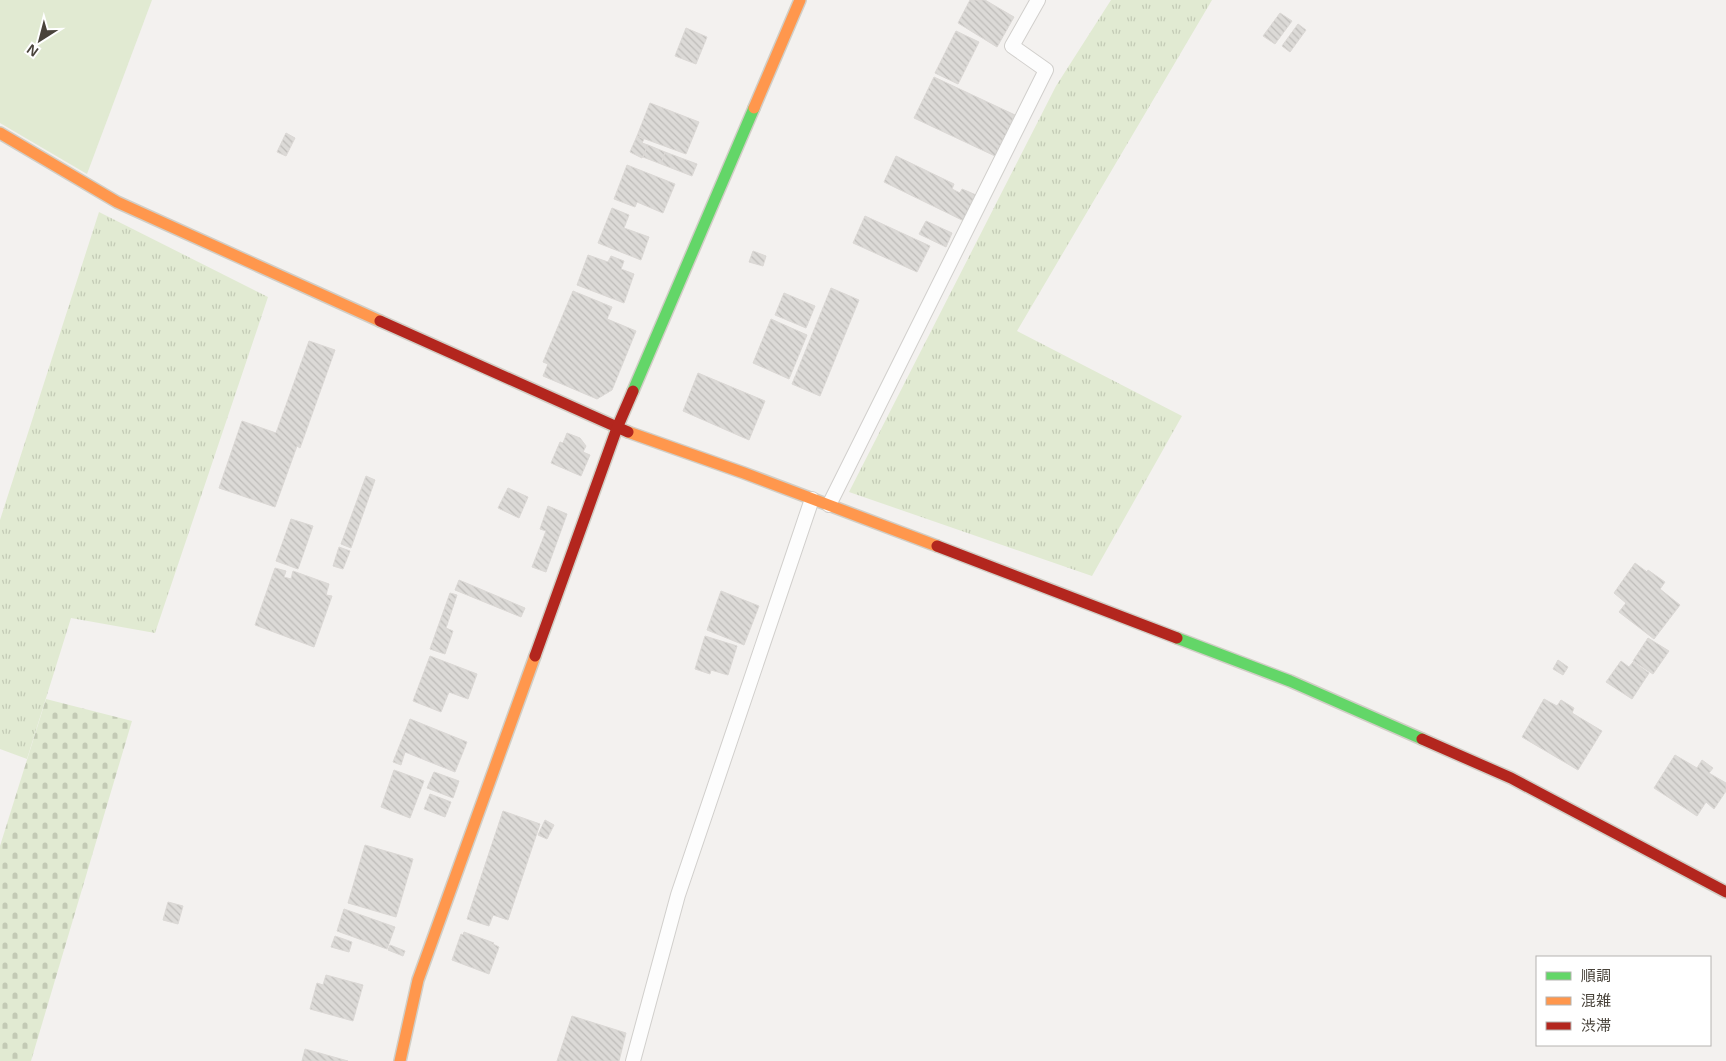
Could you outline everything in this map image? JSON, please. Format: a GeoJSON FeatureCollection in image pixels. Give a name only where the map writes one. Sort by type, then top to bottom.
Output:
{"type":"FeatureCollection","features":[{"type":"Feature","properties":{"kind":"street"},"geometry":{"type":"LineString","coordinates":[[400,1061],[418,980],[617,428],[800,0]]}},
{"type":"Feature","properties":{"kind":"street"},"geometry":{"type":"LineString","coordinates":[[0,133],[118,202],[617,428],[744,473],[1290,681],[1511,778],[1726,892]]}},
{"type":"Feature","properties":{"kind":"lane"},"geometry":{"type":"LineString","coordinates":[[830,506],[1046,70],[1012,46],[1038,0]]}},
{"type":"Feature","properties":{"kind":"lane"},"geometry":{"type":"LineString","coordinates":[[633,1061],[678,895],[812,499]]}},
{"type":"Feature","properties":{"kind":"green space"},"geometry":{"type":"Polygon","coordinates":[[[0,0],[152,0],[87,174],[0,123],[0,0]]]}},
{"type":"Feature","properties":{"kind":"green space"},"geometry":{"type":"Polygon","coordinates":[[[1111,0],[1212,0],[1017,331],[1182,416],[1092,576],[849,492],[1056,86],[1111,0]]]}},
{"type":"Feature","properties":{"kind":"green space"},"geometry":{"type":"Polygon","coordinates":[[[99,212],[268,297],[155,633],[71,618],[27,759],[0,749],[0,520],[99,212]]]}},
{"type":"Feature","properties":{"kind":"green space"},"geometry":{"type":"Polygon","coordinates":[[[46,699],[132,721],[31,1061],[0,1061],[0,846],[46,699]]]}},
{"type":"Feature","properties":{"kind":"building"},"geometry":{"type":"Polygon","coordinates":[[[970,0],[985,0],[1014,17],[997,47],[958,23],[970,0]]]}},
{"type":"Feature","properties":{"kind":"building"},"geometry":{"type":"Polygon","coordinates":[[[1280,13],[1292,21],[1275,44],[1263,36],[1280,13]]]}},
{"type":"Feature","properties":{"kind":"building"},"geometry":{"type":"Polygon","coordinates":[[[1298,24],[1306,30],[1290,52],[1282,46],[1298,24]]]}},
{"type":"Feature","properties":{"kind":"building"},"geometry":{"type":"Polygon","coordinates":[[[686,28],[707,37],[696,64],[675,56],[686,28]]]}},
{"type":"Feature","properties":{"kind":"building"},"geometry":{"type":"Polygon","coordinates":[[[956,31],[979,42],[958,84],[935,73],[956,31]]]}},
{"type":"Feature","properties":{"kind":"building"},"geometry":{"type":"Polygon","coordinates":[[[934,77],[1015,115],[995,156],[914,118],[934,77]]]}},
{"type":"Feature","properties":{"kind":"building"},"geometry":{"type":"Polygon","coordinates":[[[650,103],[699,122],[686,154],[637,136],[650,103]]]}},
{"type":"Feature","properties":{"kind":"building"},"geometry":{"type":"Polygon","coordinates":[[[286,133],[295,138],[286,156],[277,152],[286,133]]]}},
{"type":"Feature","properties":{"kind":"building"},"geometry":{"type":"Polygon","coordinates":[[[637,136],[644,139],[642,143],[648,145],[642,158],[630,152],[637,136]]]}},
{"type":"Feature","properties":{"kind":"building"},"geometry":{"type":"Polygon","coordinates":[[[648,145],[665,152],[661,164],[643,157],[648,145]]]}},
{"type":"Feature","properties":{"kind":"building"},"geometry":{"type":"Polygon","coordinates":[[[665,152],[697,164],[692,176],[661,164],[665,152]]]}},
{"type":"Feature","properties":{"kind":"building"},"geometry":{"type":"Polygon","coordinates":[[[896,156],[954,184],[952,189],[960,193],[962,189],[976,195],[964,221],[884,182],[896,156]]]}},
{"type":"Feature","properties":{"kind":"building"},"geometry":{"type":"Polygon","coordinates":[[[627,165],[675,184],[663,213],[637,202],[635,207],[614,199],[627,165]]]}},
{"type":"Feature","properties":{"kind":"building"},"geometry":{"type":"Polygon","coordinates":[[[612,208],[629,215],[624,228],[649,237],[641,260],[598,243],[612,208]]]}},
{"type":"Feature","properties":{"kind":"building"},"geometry":{"type":"Polygon","coordinates":[[[865,216],[930,246],[917,272],[853,243],[865,216]]]}},
{"type":"Feature","properties":{"kind":"building"},"geometry":{"type":"Polygon","coordinates":[[[926,221],[952,233],[946,247],[919,234],[926,221]]]}},
{"type":"Feature","properties":{"kind":"building"},"geometry":{"type":"Polygon","coordinates":[[[753,251],[766,256],[763,266],[749,262],[753,251]]]}},
{"type":"Feature","properties":{"kind":"building"},"geometry":{"type":"Polygon","coordinates":[[[588,255],[608,262],[611,256],[624,261],[621,269],[634,274],[624,303],[577,285],[588,255]]]}},
{"type":"Feature","properties":{"kind":"building"},"geometry":{"type":"Polygon","coordinates":[[[831,288],[859,300],[820,396],[792,384],[831,288]]]}},
{"type":"Feature","properties":{"kind":"building"},"geometry":{"type":"Polygon","coordinates":[[[573,291],[612,307],[607,319],[636,331],[612,390],[597,399],[543,376],[548,364],[543,362],[573,291]]]}},
{"type":"Feature","properties":{"kind":"building"},"geometry":{"type":"Polygon","coordinates":[[[784,293],[815,306],[806,328],[775,315],[784,293]]]}},
{"type":"Feature","properties":{"kind":"building"},"geometry":{"type":"Polygon","coordinates":[[[771,319],[807,335],[789,379],[753,363],[771,319]]]}},
{"type":"Feature","properties":{"kind":"building"},"geometry":{"type":"Polygon","coordinates":[[[309,341],[335,350],[300,448],[297,446],[275,507],[219,488],[242,421],[276,433],[309,341]]]}},
{"type":"Feature","properties":{"kind":"building"},"geometry":{"type":"Polygon","coordinates":[[[698,373],[765,401],[749,440],[683,411],[698,373]]]}},
{"type":"Feature","properties":{"kind":"building"},"geometry":{"type":"Polygon","coordinates":[[[567,433],[580,438],[586,446],[583,452],[590,455],[581,476],[551,463],[560,442],[563,443],[567,433]]]}},
{"type":"Feature","properties":{"kind":"building"},"geometry":{"type":"Polygon","coordinates":[[[366,476],[375,480],[351,548],[341,544],[366,476]]]}},
{"type":"Feature","properties":{"kind":"building"},"geometry":{"type":"Polygon","coordinates":[[[508,488],[528,497],[519,518],[498,508],[508,488]]]}},
{"type":"Feature","properties":{"kind":"building"},"geometry":{"type":"Polygon","coordinates":[[[548,506],[567,514],[546,572],[532,567],[546,531],[540,529],[548,506]]]}},
{"type":"Feature","properties":{"kind":"building"},"geometry":{"type":"Polygon","coordinates":[[[291,519],[313,526],[298,569],[276,561],[291,519]]]}},
{"type":"Feature","properties":{"kind":"building"},"geometry":{"type":"Polygon","coordinates":[[[339,547],[350,551],[343,569],[333,566],[339,547]]]}},
{"type":"Feature","properties":{"kind":"building"},"geometry":{"type":"Polygon","coordinates":[[[1635,563],[1665,582],[1660,589],[1680,605],[1654,639],[1619,612],[1626,603],[1614,593],[1635,563]]]}},
{"type":"Feature","properties":{"kind":"building"},"geometry":{"type":"Polygon","coordinates":[[[275,568],[286,571],[284,577],[291,579],[293,571],[329,584],[326,595],[332,596],[314,647],[255,625],[275,568]]]}},
{"type":"Feature","properties":{"kind":"building"},"geometry":{"type":"Polygon","coordinates":[[[459,580],[525,608],[521,617],[455,590],[459,580]]]}},
{"type":"Feature","properties":{"kind":"building"},"geometry":{"type":"Polygon","coordinates":[[[721,591],[759,606],[744,645],[707,630],[721,591]]]}},
{"type":"Feature","properties":{"kind":"building"},"geometry":{"type":"Polygon","coordinates":[[[450,593],[457,595],[446,628],[453,631],[445,654],[430,649],[450,593]]]}},
{"type":"Feature","properties":{"kind":"building"},"geometry":{"type":"Polygon","coordinates":[[[705,636],[737,646],[728,675],[711,670],[710,674],[695,669],[705,636]]]}},
{"type":"Feature","properties":{"kind":"building"},"geometry":{"type":"Polygon","coordinates":[[[1648,638],[1669,651],[1653,674],[1633,661],[1648,638]]]}},
{"type":"Feature","properties":{"kind":"building"},"geometry":{"type":"Polygon","coordinates":[[[430,656],[477,674],[468,699],[449,692],[441,712],[413,701],[430,656]]]}},
{"type":"Feature","properties":{"kind":"building"},"geometry":{"type":"Polygon","coordinates":[[[1558,660],[1568,667],[1563,675],[1553,669],[1558,660]]]}},
{"type":"Feature","properties":{"kind":"building"},"geometry":{"type":"Polygon","coordinates":[[[1621,661],[1629,667],[1633,662],[1649,673],[1632,699],[1606,682],[1621,661]]]}},
{"type":"Feature","properties":{"kind":"building"},"geometry":{"type":"Polygon","coordinates":[[[1544,699],[1557,706],[1561,700],[1574,708],[1572,713],[1602,731],[1578,770],[1522,737],[1544,699]]]}},
{"type":"Feature","properties":{"kind":"building"},"geometry":{"type":"Polygon","coordinates":[[[410,719],[467,742],[455,772],[405,752],[401,765],[393,762],[410,719]]]}},
{"type":"Feature","properties":{"kind":"building"},"geometry":{"type":"Polygon","coordinates":[[[1675,755],[1697,768],[1702,760],[1713,768],[1709,773],[1726,783],[1726,791],[1714,809],[1706,802],[1697,816],[1654,788],[1675,755]]]}},
{"type":"Feature","properties":{"kind":"building"},"geometry":{"type":"Polygon","coordinates":[[[394,770],[424,781],[410,818],[381,807],[394,770]]]}},
{"type":"Feature","properties":{"kind":"building"},"geometry":{"type":"Polygon","coordinates":[[[434,772],[459,781],[453,798],[427,788],[434,772]]]}},
{"type":"Feature","properties":{"kind":"building"},"geometry":{"type":"Polygon","coordinates":[[[430,794],[451,802],[445,817],[424,809],[430,794]]]}},
{"type":"Feature","properties":{"kind":"building"},"geometry":{"type":"Polygon","coordinates":[[[503,811],[540,824],[508,920],[493,915],[489,926],[467,919],[503,811]]]}},
{"type":"Feature","properties":{"kind":"building"},"geometry":{"type":"Polygon","coordinates":[[[545,820],[554,825],[547,839],[538,835],[545,820]]]}},
{"type":"Feature","properties":{"kind":"building"},"geometry":{"type":"Polygon","coordinates":[[[365,845],[413,859],[396,917],[348,903],[365,845]]]}},
{"type":"Feature","properties":{"kind":"building"},"geometry":{"type":"Polygon","coordinates":[[[168,902],[183,906],[178,924],[163,920],[168,902]]]}},
{"type":"Feature","properties":{"kind":"building"},"geometry":{"type":"Polygon","coordinates":[[[344,909],[395,927],[387,949],[337,931],[344,909]]]}},
{"type":"Feature","properties":{"kind":"building"},"geometry":{"type":"Polygon","coordinates":[[[464,932],[494,943],[499,947],[489,974],[452,960],[461,934],[463,935],[464,932]]]}},
{"type":"Feature","properties":{"kind":"building"},"geometry":{"type":"Polygon","coordinates":[[[335,936],[352,942],[349,952],[331,947],[335,936]]]}},
{"type":"Feature","properties":{"kind":"building"},"geometry":{"type":"Polygon","coordinates":[[[390,945],[405,951],[403,956],[388,950],[390,945]]]}},
{"type":"Feature","properties":{"kind":"building"},"geometry":{"type":"Polygon","coordinates":[[[326,975],[363,985],[353,1021],[310,1009],[317,983],[323,985],[326,975]]]}},
{"type":"Feature","properties":{"kind":"building"},"geometry":{"type":"Polygon","coordinates":[[[572,1016],[626,1033],[619,1061],[557,1061],[572,1016]]]}},
{"type":"Feature","properties":{"kind":"building"},"geometry":{"type":"Polygon","coordinates":[[[305,1049],[348,1061],[302,1061],[305,1049]]]}},
{"type":"Feature","properties":{"kind":"traffic: fast"},"geometry":{"type":"LineString","coordinates":[[633,391],[754,108]]}},
{"type":"Feature","properties":{"kind":"traffic: fast"},"geometry":{"type":"LineString","coordinates":[[1177,638],[1290,681],[1422,739]]}},
{"type":"Feature","properties":{"kind":"traffic: slow"},"geometry":{"type":"LineString","coordinates":[[754,108],[800,0]]}},
{"type":"Feature","properties":{"kind":"traffic: slow"},"geometry":{"type":"LineString","coordinates":[[0,133],[117,202],[380,321]]}},
{"type":"Feature","properties":{"kind":"traffic: slow"},"geometry":{"type":"LineString","coordinates":[[628,432],[744,473],[937,546]]}},
{"type":"Feature","properties":{"kind":"traffic: slow"},"geometry":{"type":"LineString","coordinates":[[400,1061],[418,980],[535,656]]}},
{"type":"Feature","properties":{"kind":"traffic: jam"},"geometry":{"type":"LineString","coordinates":[[380,321],[628,432]]}},
{"type":"Feature","properties":{"kind":"traffic: jam"},"geometry":{"type":"LineString","coordinates":[[535,656],[617,428],[633,391]]}},
{"type":"Feature","properties":{"kind":"traffic: jam"},"geometry":{"type":"LineString","coordinates":[[937,546],[1177,638]]}},
{"type":"Feature","properties":{"kind":"traffic: jam"},"geometry":{"type":"LineString","coordinates":[[1422,739],[1511,778],[1726,892]]}}]}
